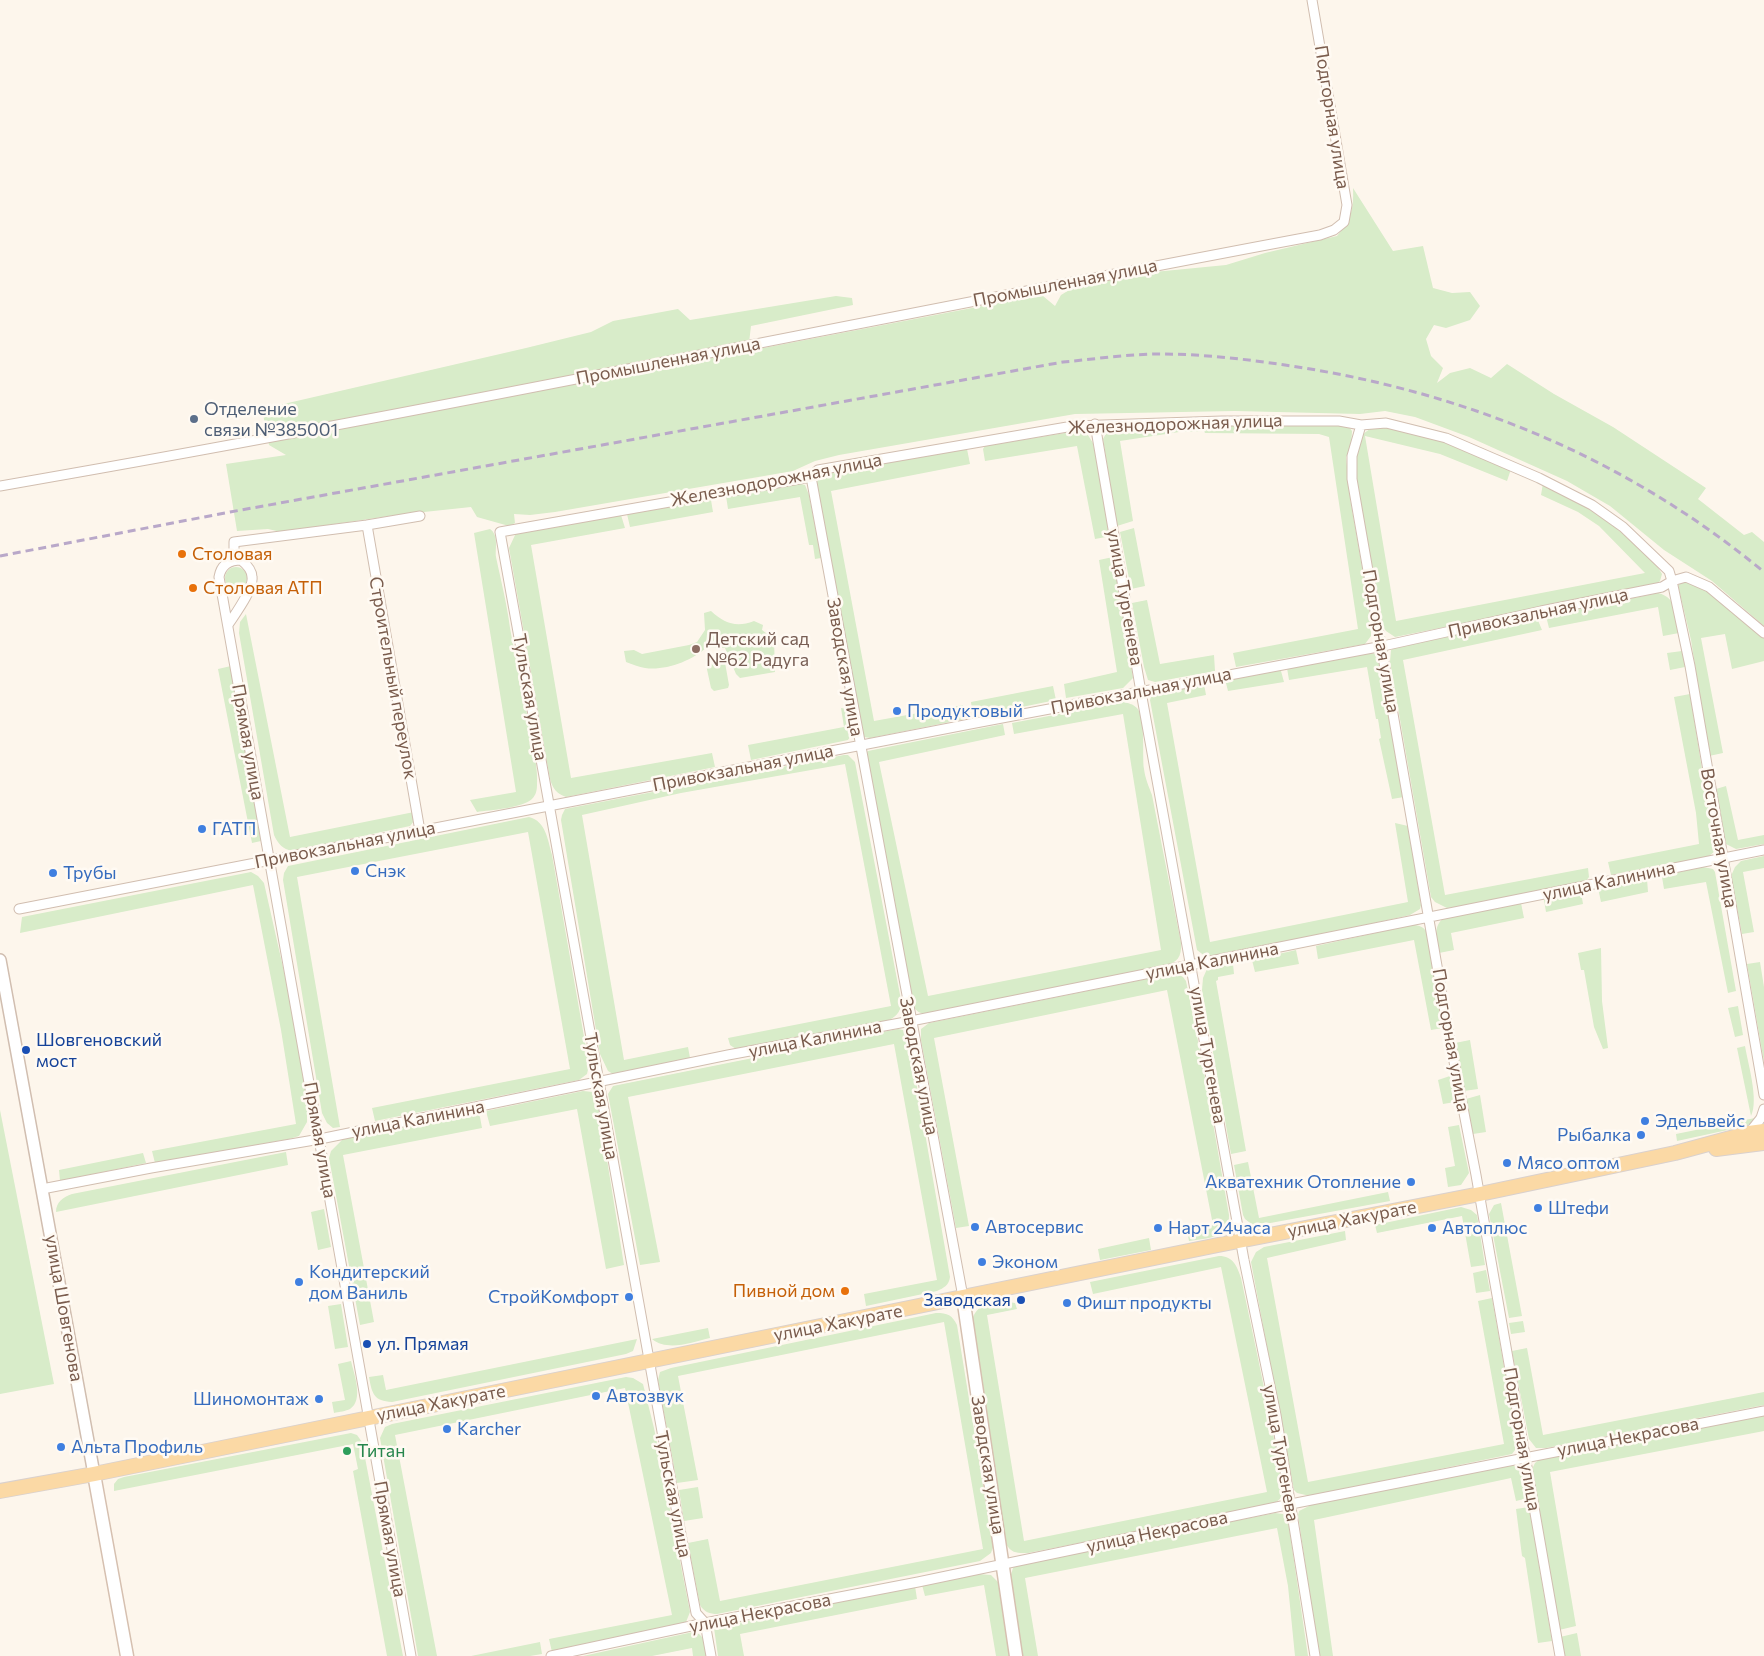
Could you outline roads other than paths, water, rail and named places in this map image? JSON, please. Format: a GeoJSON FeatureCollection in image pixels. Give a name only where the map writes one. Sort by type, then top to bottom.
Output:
{"type":"FeatureCollection","features":[{"type":"Feature","properties":{"kind":"main road","name":"улица Хакурате"},"geometry":{"type":"LineString","coordinates":[[0,1491],[94,1474],[1675,1153],[1757,1142],[1764,1131]]}},
{"type":"Feature","properties":{"kind":"main road","name":"Заводская улица"},"geometry":{"type":"LineString","coordinates":[[963,1297],[1016,1656]]}},
{"type":"Feature","properties":{"kind":"main road","name":"улица Шовгенова"},"geometry":{"type":"LineString","coordinates":[[94,1474],[127,1656]]}},
{"type":"Feature","properties":{"kind":"street","name":"Подгорная улица"},"geometry":{"type":"LineString","coordinates":[[1312,0],[1347,205],[1344,222],[1334,230]]}},
{"type":"Feature","properties":{"kind":"street","name":"Промышленная улица"},"geometry":{"type":"LineString","coordinates":[[0,486],[229,446],[1320,235],[1334,230]]}},
{"type":"Feature","properties":{"kind":"street","name":"Железнодорожная улица"},"geometry":{"type":"LineString","coordinates":[[500,532],[811,477],[818,470],[1055,429],[1095,424],[1301,421],[1338,421],[1361,425],[1386,423],[1446,438],[1539,478],[1592,505],[1623,527],[1669,571],[1672,581]]}},
{"type":"Feature","properties":{"kind":"street","name":"улица Тургенева"},"geometry":{"type":"LineString","coordinates":[[1095,424],[1141,692],[1241,1241],[1276,1415],[1315,1656]]}},
{"type":"Feature","properties":{"kind":"street","name":"Подгорная улица"},"geometry":{"type":"LineString","coordinates":[[1361,425],[1352,456],[1352,479],[1383,646],[1451,1046],[1480,1194],[1560,1656]]}},
{"type":"Feature","properties":{"kind":"street","name":"Заводская улица"},"geometry":{"type":"LineString","coordinates":[[811,477],[859,746],[963,1297]]}},
{"type":"Feature","properties":{"kind":"street"},"geometry":{"type":"LineString","coordinates":[[228,625],[250,588],[252,577],[247,566],[241,560],[234,560],[234,542],[367,525],[420,516]]}},
{"type":"Feature","properties":{"kind":"street","name":"Строительный переулок"},"geometry":{"type":"LineString","coordinates":[[367,525],[420,831]]}},
{"type":"Feature","properties":{"kind":"street","name":"Тульская улица"},"geometry":{"type":"LineString","coordinates":[[500,532],[648,1361],[696,1613],[705,1623],[711,1656]]}},
{"type":"Feature","properties":{"kind":"street","name":"Прямая улица"},"geometry":{"type":"LineString","coordinates":[[234,560],[228,562],[220,569],[219,577],[411,1656]]}},
{"type":"Feature","properties":{"kind":"street"},"geometry":{"type":"LineString","coordinates":[[1672,581],[1686,577],[1709,587],[1764,633]]}},
{"type":"Feature","properties":{"kind":"street","name":"Привокзальная улица"},"geometry":{"type":"LineString","coordinates":[[18,910],[1383,646],[1541,611],[1662,587],[1672,581]]}},
{"type":"Feature","properties":{"kind":"street","name":"Восточная улица"},"geometry":{"type":"LineString","coordinates":[[1672,581],[1691,676],[1764,1094]]}},
{"type":"Feature","properties":{"kind":"street","name":"улица Калинина"},"geometry":{"type":"LineString","coordinates":[[42,1189],[320,1139],[728,1055],[911,1021],[1764,850]]}},
{"type":"Feature","properties":{"kind":"street","name":"улица Шовгенова"},"geometry":{"type":"LineString","coordinates":[[0,960],[94,1474]]}},
{"type":"Feature","properties":{"kind":"street"},"geometry":{"type":"LineString","coordinates":[[1757,1142],[1764,1109]]}},
{"type":"Feature","properties":{"kind":"street","name":"улица Некрасова"},"geometry":{"type":"LineString","coordinates":[[551,1656],[1291,1504],[1764,1411]]}},
{"type":"Feature","properties":{"kind":"railway"},"geometry":{"type":"LineString","coordinates":[[0,556],[230,512],[1063,362],[1161,354],[1239,359],[1351,377],[1415,392],[1478,412],[1539,435],[1598,463],[1656,495],[1711,531],[1764,572]]}},
{"type":"Feature","properties":{"kind":"place","name":"Отделение связи №385001"},"geometry":{"type":"Point","coordinates":[194,419]}},
{"type":"Feature","properties":{"kind":"place","name":"Столовая"},"geometry":{"type":"Point","coordinates":[182,554]}},
{"type":"Feature","properties":{"kind":"place","name":"Столовая АТП"},"geometry":{"type":"Point","coordinates":[193,588]}},
{"type":"Feature","properties":{"kind":"place","name":"Детский сад №62 Радуга"},"geometry":{"type":"Point","coordinates":[696,649]}},
{"type":"Feature","properties":{"kind":"place","name":"Продуктовый"},"geometry":{"type":"Point","coordinates":[897,711]}},
{"type":"Feature","properties":{"kind":"place","name":"ГАТП"},"geometry":{"type":"Point","coordinates":[202,829]}},
{"type":"Feature","properties":{"kind":"place","name":"Снэк"},"geometry":{"type":"Point","coordinates":[355,871]}},
{"type":"Feature","properties":{"kind":"place","name":"Трубы"},"geometry":{"type":"Point","coordinates":[53,873]}},
{"type":"Feature","properties":{"kind":"place","name":"Шовгеновский мост"},"geometry":{"type":"Point","coordinates":[26,1050]}},
{"type":"Feature","properties":{"kind":"place","name":"Эдельвейс"},"geometry":{"type":"Point","coordinates":[1645,1121]}},
{"type":"Feature","properties":{"kind":"place","name":"Рыбалка"},"geometry":{"type":"Point","coordinates":[1641,1135]}},
{"type":"Feature","properties":{"kind":"place","name":"Мясо оптом"},"geometry":{"type":"Point","coordinates":[1507,1163]}},
{"type":"Feature","properties":{"kind":"place","name":"Акватехник Отопление"},"geometry":{"type":"Point","coordinates":[1411,1182]}},
{"type":"Feature","properties":{"kind":"place","name":"Штефи"},"geometry":{"type":"Point","coordinates":[1538,1208]}},
{"type":"Feature","properties":{"kind":"place","name":"Автосервис"},"geometry":{"type":"Point","coordinates":[975,1227]}},
{"type":"Feature","properties":{"kind":"place","name":"Нарт 24часа"},"geometry":{"type":"Point","coordinates":[1158,1228]}},
{"type":"Feature","properties":{"kind":"place","name":"Автоплюс"},"geometry":{"type":"Point","coordinates":[1432,1228]}},
{"type":"Feature","properties":{"kind":"place","name":"Эконом"},"geometry":{"type":"Point","coordinates":[982,1262]}},
{"type":"Feature","properties":{"kind":"place","name":"Кондитерский дом Ваниль"},"geometry":{"type":"Point","coordinates":[299,1282]}},
{"type":"Feature","properties":{"kind":"place","name":"Пивной дом"},"geometry":{"type":"Point","coordinates":[845,1291]}},
{"type":"Feature","properties":{"kind":"place","name":"СтройКомфорт"},"geometry":{"type":"Point","coordinates":[629,1297]}},
{"type":"Feature","properties":{"kind":"place","name":"Заводская"},"geometry":{"type":"Point","coordinates":[1021,1300]}},
{"type":"Feature","properties":{"kind":"place","name":"Фишт продукты"},"geometry":{"type":"Point","coordinates":[1067,1303]}},
{"type":"Feature","properties":{"kind":"place","name":"ул. Прямая"},"geometry":{"type":"Point","coordinates":[367,1344]}},
{"type":"Feature","properties":{"kind":"place","name":"Автозвук"},"geometry":{"type":"Point","coordinates":[596,1396]}},
{"type":"Feature","properties":{"kind":"place","name":"Шиномонтаж"},"geometry":{"type":"Point","coordinates":[319,1399]}},
{"type":"Feature","properties":{"kind":"place","name":"Karcher"},"geometry":{"type":"Point","coordinates":[447,1429]}},
{"type":"Feature","properties":{"kind":"place","name":"Альта Профиль"},"geometry":{"type":"Point","coordinates":[61,1447]}},
{"type":"Feature","properties":{"kind":"place","name":"Титан"},"geometry":{"type":"Point","coordinates":[347,1451]}}]}
